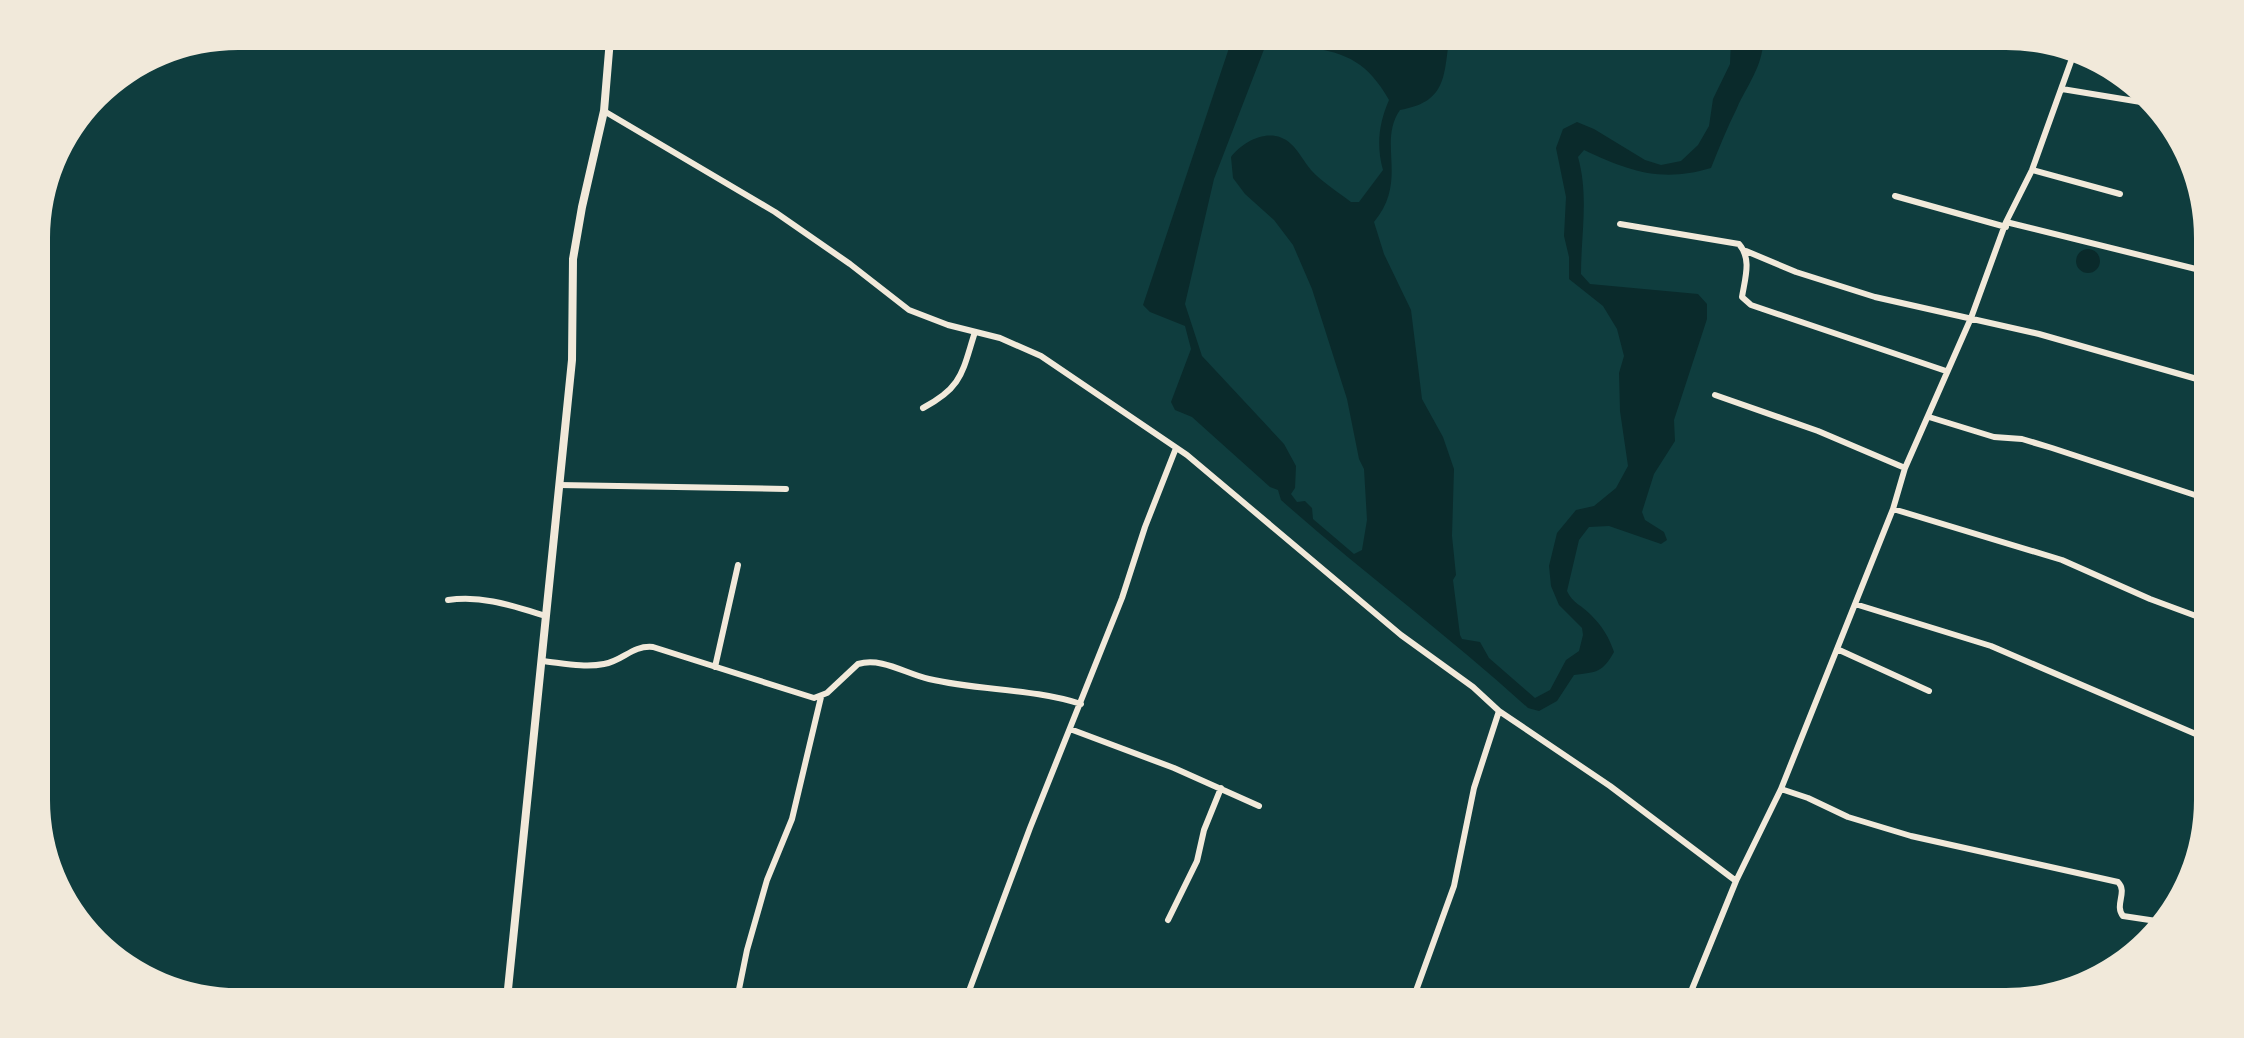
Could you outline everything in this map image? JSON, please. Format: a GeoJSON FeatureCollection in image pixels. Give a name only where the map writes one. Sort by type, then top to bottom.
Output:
{"type":"FeatureCollection","features":[{"type":"Feature","properties":{"kind":"street"},"geometry":{"type":"LineString","coordinates":[[508,988],[572,360],[573,259],[582,207],[604,111],[609,50]]}},
{"type":"Feature","properties":{"kind":"street"},"geometry":{"type":"LineString","coordinates":[[1692,988],[1736,881],[1782,789],[1893,509],[1905,468],[1971,318],[2006,225],[2032,170],[2071,61]]}},
{"type":"Feature","properties":{"kind":"street"},"geometry":{"type":"LineString","coordinates":[[2062,89],[2136,102]]}},
{"type":"Feature","properties":{"kind":"street"},"geometry":{"type":"LineString","coordinates":[[604,111],[775,212],[850,264],[909,310],[948,325],[1000,338],[1041,356],[1176,448],[1401,635],[1473,687],[1499,711],[1610,786],[1736,881]]}},
{"type":"Feature","properties":{"kind":"street"},"geometry":{"type":"LineString","coordinates":[[2032,170],[2120,194]]}},
{"type":"Feature","properties":{"kind":"street"},"geometry":{"type":"LineString","coordinates":[[1895,196],[2006,225],[2194,269]]}},
{"type":"Feature","properties":{"kind":"street"},"geometry":{"type":"LineString","coordinates":[[1620,224],[1739,243],[1746,251],[1797,272],[1875,297],[2039,334],[2194,378]]}},
{"type":"Feature","properties":{"kind":"street"},"geometry":{"type":"LineString","coordinates":[[1746,251],[1747,261],[1742,297],[1751,305],[1946,371]]}},
{"type":"Feature","properties":{"kind":"street"},"geometry":{"type":"LineString","coordinates":[[923,408],[949,393],[958,382],[975,332]]}},
{"type":"Feature","properties":{"kind":"street"},"geometry":{"type":"LineString","coordinates":[[1715,395],[1818,431],[1905,468]]}},
{"type":"Feature","properties":{"kind":"street"},"geometry":{"type":"LineString","coordinates":[[1929,417],[1994,436],[2052,448],[2194,494]]}},
{"type":"Feature","properties":{"kind":"street"},"geometry":{"type":"LineString","coordinates":[[970,988],[1081,704],[1176,448]]}},
{"type":"Feature","properties":{"kind":"street"},"geometry":{"type":"LineString","coordinates":[[559,485],[786,489]]}},
{"type":"Feature","properties":{"kind":"street"},"geometry":{"type":"LineString","coordinates":[[1893,509],[2062,560],[2150,599],[2194,615]]}},
{"type":"Feature","properties":{"kind":"street"},"geometry":{"type":"LineString","coordinates":[[715,667],[738,565]]}},
{"type":"Feature","properties":{"kind":"street"},"geometry":{"type":"LineString","coordinates":[[448,600],[470,597],[487,599],[546,616]]}},
{"type":"Feature","properties":{"kind":"street"},"geometry":{"type":"LineString","coordinates":[[1855,604],[1991,646],[2194,733]]}},
{"type":"Feature","properties":{"kind":"street"},"geometry":{"type":"LineString","coordinates":[[542,661],[604,664],[621,659],[628,652],[644,646],[802,696],[821,697]]}},
{"type":"Feature","properties":{"kind":"street"},"geometry":{"type":"LineString","coordinates":[[1837,649],[1929,691]]}},
{"type":"Feature","properties":{"kind":"street"},"geometry":{"type":"LineString","coordinates":[[739,988],[747,950],[767,880],[792,819],[821,697],[858,664],[880,663],[926,679],[955,685],[979,689],[1015,690],[1081,704]]}},
{"type":"Feature","properties":{"kind":"street"},"geometry":{"type":"LineString","coordinates":[[1417,988],[1454,886],[1474,788],[1499,711]]}},
{"type":"Feature","properties":{"kind":"street"},"geometry":{"type":"LineString","coordinates":[[1070,729],[1221,788],[1259,806]]}},
{"type":"Feature","properties":{"kind":"street"},"geometry":{"type":"LineString","coordinates":[[1168,920],[1197,861],[1204,830],[1221,788]]}},
{"type":"Feature","properties":{"kind":"street"},"geometry":{"type":"LineString","coordinates":[[1782,789],[1808,798],[1848,817],[1911,836],[2118,882],[2123,890],[2119,908],[2123,916],[2152,920]]}},
{"type":"Feature","properties":{"kind":"water"},"geometry":{"type":"Polygon","coordinates":[[[1229,49],[1264,49],[1214,179],[1185,304],[1202,356],[1284,444],[1296,466],[1295,488],[1291,494],[1297,502],[1305,501],[1312,508],[1313,519],[1354,554],[1362,550],[1367,520],[1364,469],[1359,459],[1347,399],[1312,289],[1293,245],[1274,220],[1245,194],[1233,178],[1231,157],[1243,145],[1259,137],[1275,136],[1294,147],[1320,179],[1351,202],[1359,202],[1383,170],[1380,134],[1389,100],[1373,77],[1356,62],[1322,49],[1448,49],[1443,77],[1434,95],[1415,106],[1400,110],[1394,123],[1391,136],[1390,191],[1374,222],[1384,254],[1411,310],[1422,399],[1443,437],[1454,469],[1452,536],[1456,575],[1453,580],[1460,635],[1462,639],[1480,642],[1489,658],[1535,698],[1550,690],[1566,660],[1579,651],[1583,635],[1582,628],[1559,605],[1551,586],[1549,566],[1557,533],[1576,510],[1594,506],[1616,488],[1628,466],[1620,411],[1619,373],[1624,356],[1617,329],[1603,306],[1569,279],[1569,257],[1564,236],[1566,197],[1556,148],[1563,129],[1577,122],[1594,129],[1645,160],[1661,165],[1681,161],[1698,145],[1709,126],[1713,99],[1730,64],[1731,49],[1763,49],[1758,66],[1711,168],[1693,172],[1661,174],[1631,169],[1584,150],[1578,157],[1584,201],[1581,274],[1590,284],[1698,294],[1707,304],[1707,319],[1674,420],[1675,441],[1654,474],[1642,512],[1645,520],[1664,532],[1667,540],[1661,544],[1609,526],[1589,527],[1579,540],[1567,591],[1572,599],[1599,623],[1614,652],[1602,668],[1574,675],[1557,701],[1539,711],[1528,708],[1343,553],[1281,500],[1278,490],[1270,487],[1192,417],[1175,410],[1171,402],[1191,349],[1185,326],[1150,312],[1143,305],[1229,49]]]}},
{"type":"Feature","properties":{"kind":"water"},"geometry":{"type":"Polygon","coordinates":[[[2088,249],[2093,250],[2099,256],[2099,266],[2093,272],[2088,273],[2083,272],[2077,266],[2076,261],[2077,256],[2083,250],[2088,249]]]}}]}
